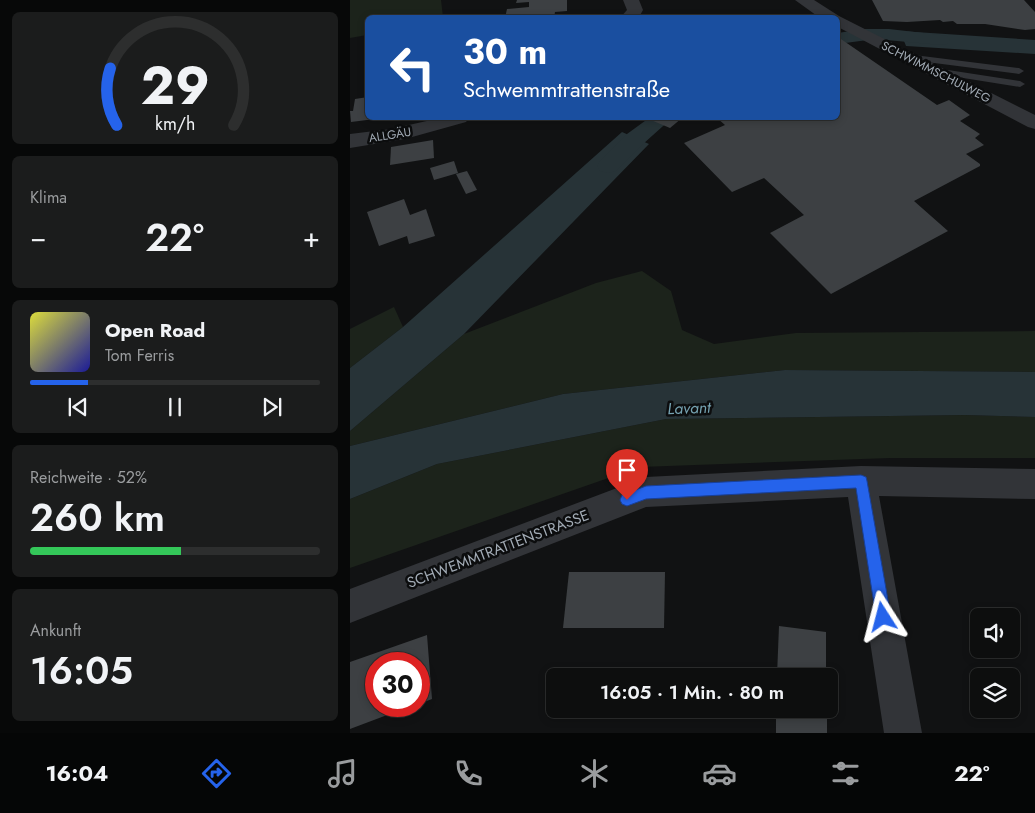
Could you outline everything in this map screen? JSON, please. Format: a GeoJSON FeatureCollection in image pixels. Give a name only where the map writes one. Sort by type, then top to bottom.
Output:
{"type":"FeatureCollection","features":[{"type":"Feature","properties":{"kind":"street"},"geometry":{"type":"LineString","coordinates":[[631,0],[635,10],[632,15]]}},
{"type":"Feature","properties":{"kind":"street"},"geometry":{"type":"LineString","coordinates":[[803,0],[827,15]]}},
{"type":"Feature","properties":{"kind":"street","name":"SCHWIMMSCHULWEG"},"geometry":{"type":"LineString","coordinates":[[843,24],[1035,123]]}},
{"type":"Feature","properties":{"kind":"street","name":"ALLGÄU"},"geometry":{"type":"LineString","coordinates":[[350,141],[431,128],[453,120]]}},
{"type":"Feature","properties":{"kind":"street"},"geometry":{"type":"LineString","coordinates":[[861,481],[902,733]]}},
{"type":"Feature","properties":{"kind":"street","name":"SCHWEMMTRATTENSTRASSE"},"geometry":{"type":"LineString","coordinates":[[350,606],[646,492],[861,481],[1035,484]]}},
{"type":"Feature","properties":{"kind":"lane"},"geometry":{"type":"LineString","coordinates":[[906,57],[1020,71]]}},
{"type":"Feature","properties":{"kind":"lane"},"geometry":{"type":"LineString","coordinates":[[932,70],[1020,84]]}},
{"type":"Feature","properties":{"kind":"shaded area"},"geometry":{"type":"Polygon","coordinates":[[[350,0],[441,0],[443,15],[365,15],[365,35],[350,38],[350,0]]]}},
{"type":"Feature","properties":{"kind":"shaded area"},"geometry":{"type":"Polygon","coordinates":[[[642,271],[671,291],[682,330],[714,344],[796,333],[1035,331],[1035,372],[785,370],[563,394],[350,446],[350,431],[464,334],[596,283],[642,271]]]}},
{"type":"Feature","properties":{"kind":"shaded area"},"geometry":{"type":"Polygon","coordinates":[[[394,307],[403,327],[350,368],[350,329],[394,307]]]}},
{"type":"Feature","properties":{"kind":"shaded area"},"geometry":{"type":"Polygon","coordinates":[[[965,415],[1035,417],[1035,458],[890,458],[640,467],[350,568],[350,499],[437,464],[666,419],[965,415]]]}},
{"type":"Feature","properties":{"kind":"water"},"geometry":{"type":"Polygon","coordinates":[[[900,31],[1035,40],[1035,54],[906,46],[900,31]]]}},
{"type":"Feature","properties":{"kind":"water"},"geometry":{"type":"Polygon","coordinates":[[[622,132],[649,144],[464,334],[350,431],[350,368],[403,327],[622,132]]]}},
{"type":"Feature","properties":{"kind":"water","name":"Lavant"},"geometry":{"type":"Polygon","coordinates":[[[785,370],[1035,372],[1035,417],[965,415],[666,419],[437,464],[350,499],[350,446],[563,394],[785,370]]]}},
{"type":"Feature","properties":{"kind":"building"},"geometry":{"type":"Polygon","coordinates":[[[517,0],[567,0],[567,11],[555,12],[554,15],[506,15],[507,9],[529,7],[529,2],[516,3],[517,0]]]}},
{"type":"Feature","properties":{"kind":"building"},"geometry":{"type":"Polygon","coordinates":[[[872,0],[1024,0],[1035,12],[1035,29],[1025,30],[985,24],[957,24],[953,21],[943,22],[940,20],[883,21],[872,0]]]}},
{"type":"Feature","properties":{"kind":"building"},"geometry":{"type":"Polygon","coordinates":[[[840,38],[937,105],[949,100],[970,115],[960,121],[980,134],[975,138],[984,145],[966,154],[980,164],[980,166],[914,201],[948,231],[831,294],[770,233],[804,215],[764,178],[732,192],[684,143],[725,125],[719,120],[840,120],[840,38]]]}},
{"type":"Feature","properties":{"kind":"building"},"geometry":{"type":"Polygon","coordinates":[[[365,97],[365,120],[367,120],[351,122],[350,111],[353,111],[355,99],[365,97]]]}},
{"type":"Feature","properties":{"kind":"building"},"geometry":{"type":"Polygon","coordinates":[[[651,120],[680,120],[670,128],[651,120]]]}},
{"type":"Feature","properties":{"kind":"building"},"geometry":{"type":"Polygon","coordinates":[[[433,140],[434,158],[390,165],[391,147],[433,140]]]}},
{"type":"Feature","properties":{"kind":"building"},"geometry":{"type":"Polygon","coordinates":[[[454,161],[458,173],[434,180],[430,168],[454,161]]]}},
{"type":"Feature","properties":{"kind":"building"},"geometry":{"type":"Polygon","coordinates":[[[467,171],[477,190],[466,194],[456,174],[467,171]]]}},
{"type":"Feature","properties":{"kind":"building"},"geometry":{"type":"Polygon","coordinates":[[[404,199],[410,215],[426,209],[435,236],[409,244],[407,236],[379,246],[367,212],[404,199]]]}},
{"type":"Feature","properties":{"kind":"building"},"geometry":{"type":"Polygon","coordinates":[[[569,572],[665,572],[664,628],[563,628],[569,572]]]}},
{"type":"Feature","properties":{"kind":"building"},"geometry":{"type":"Polygon","coordinates":[[[779,626],[826,632],[826,668],[777,668],[779,626]]]}},
{"type":"Feature","properties":{"kind":"building"},"geometry":{"type":"Polygon","coordinates":[[[427,635],[428,652],[379,652],[427,635]]]}},
{"type":"Feature","properties":{"kind":"building"},"geometry":{"type":"Polygon","coordinates":[[[365,657],[365,717],[382,717],[350,729],[350,662],[365,657]]]}},
{"type":"Feature","properties":{"kind":"building"},"geometry":{"type":"Polygon","coordinates":[[[430,673],[432,699],[430,700],[430,673]]]}},
{"type":"Feature","properties":{"kind":"building"},"geometry":{"type":"Polygon","coordinates":[[[776,718],[827,718],[827,733],[776,733],[776,718]]]}},
{"type":"Feature","properties":{"kind":"waterway"},"geometry":{"type":"LineString","coordinates":[[840,38],[862,34],[875,34],[903,35],[941,40]]}},
{"type":"Feature","properties":{"kind":"waterway"},"geometry":{"type":"LineString","coordinates":[[608,166],[635,139],[659,120]]}},
{"type":"Feature","properties":{"kind":"route"},"geometry":{"type":"LineString","coordinates":[[627,500],[646,492],[861,481],[883,617]]}}]}
